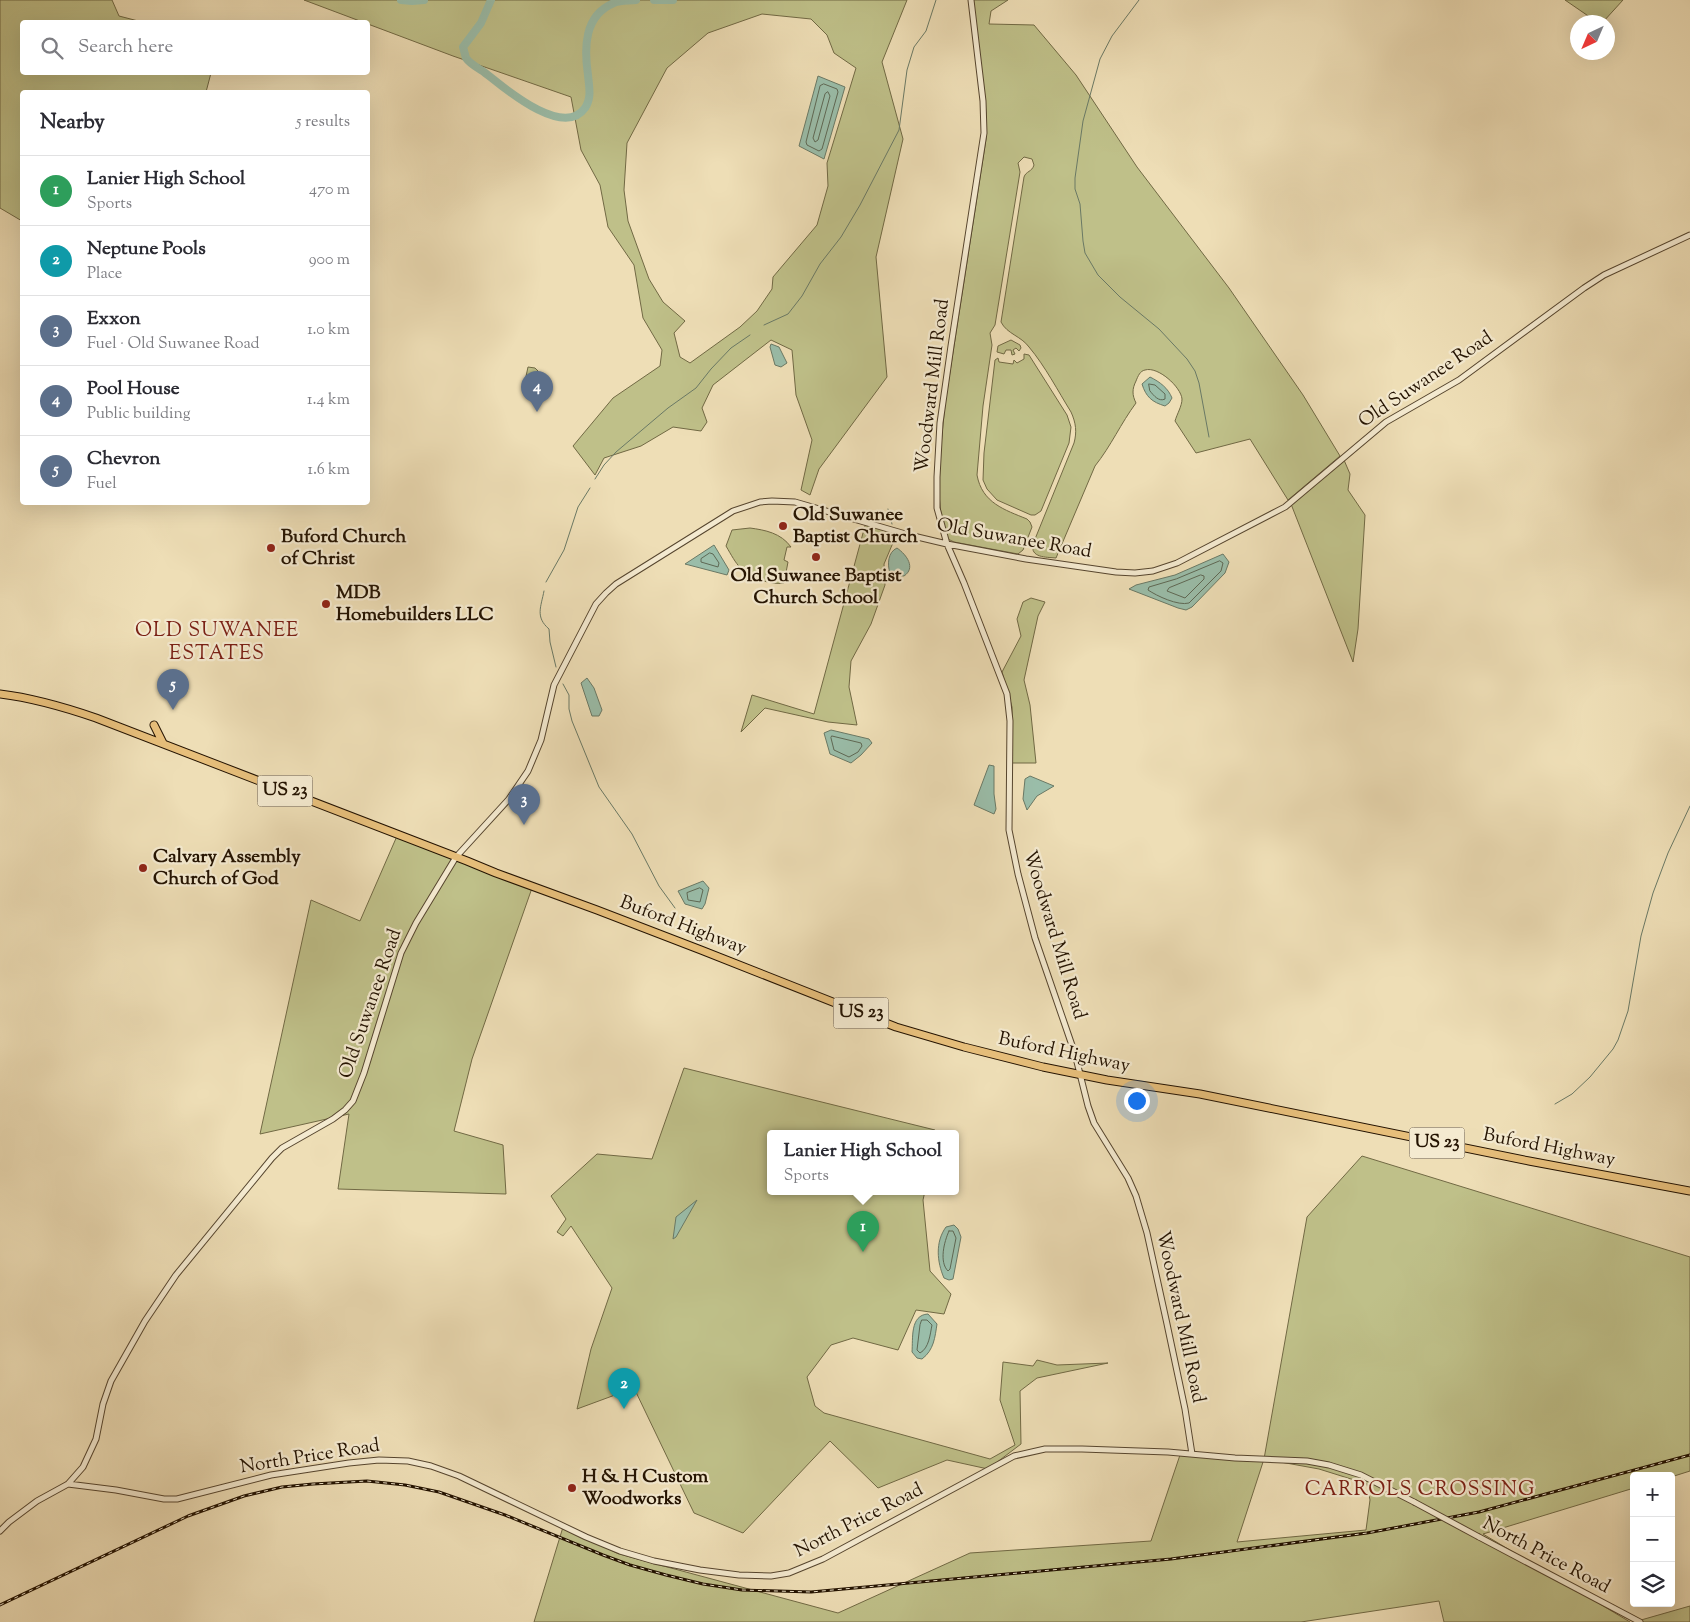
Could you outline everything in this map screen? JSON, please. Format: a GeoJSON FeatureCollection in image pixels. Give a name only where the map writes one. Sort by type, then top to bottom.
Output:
{"type":"FeatureCollection","features":[{"type":"Feature","properties":{"kind":"main road","name":"US 23"},"geometry":{"type":"LineString","coordinates":[[0,694],[54,704],[96,718],[456,857]]}},
{"type":"Feature","properties":{"kind":"main road"},"geometry":{"type":"LineString","coordinates":[[154,725],[163,743]]}},
{"type":"Feature","properties":{"kind":"main road","name":"Buford Highway"},"geometry":{"type":"LineString","coordinates":[[456,857],[701,950],[896,1027],[1011,1059],[1081,1075],[1200,1094],[1529,1161],[1690,1191]]}},
{"type":"Feature","properties":{"kind":"street","name":"Woodward Mill Road"},"geometry":{"type":"LineString","coordinates":[[971,0],[983,101],[984,133],[940,423],[936,494],[940,522],[946,544],[964,583],[1007,694],[1010,721],[1008,830],[1018,874],[1035,938],[1081,1075],[1094,1123],[1128,1178],[1144,1220],[1185,1409],[1192,1454]]}},
{"type":"Feature","properties":{"kind":"street","name":"Old Suwanee Road"},"geometry":{"type":"LineString","coordinates":[[68,1484],[83,1467],[91,1451],[111,1381],[145,1321],[171,1282],[282,1148],[333,1119],[353,1101],[364,1073],[401,953],[416,923],[456,857],[505,804],[528,770],[541,740],[554,686],[596,604],[606,593],[623,580],[733,511],[767,501],[795,502],[909,535],[1026,559],[1116,572],[1135,573],[1153,571],[1177,563],[1285,507],[1386,422],[1459,380],[1584,288],[1604,275],[1690,235]]}},
{"type":"Feature","properties":{"kind":"street","name":"North Price Road"},"geometry":{"type":"LineString","coordinates":[[68,1484],[164,1499],[177,1499],[271,1476],[348,1463],[379,1460],[408,1461],[431,1466],[459,1476],[586,1537],[620,1551],[700,1570],[739,1575],[771,1576],[823,1559],[1014,1456],[1031,1451],[1055,1449],[1129,1450],[1307,1461],[1328,1464],[1361,1475],[1640,1622]]}},
{"type":"Feature","properties":{"kind":"street"},"geometry":{"type":"LineString","coordinates":[[0,1531],[37,1501],[68,1484]]}},
{"type":"Feature","properties":{"kind":"green space"},"geometry":{"type":"Polygon","coordinates":[[[0,0],[112,0],[119,16],[134,20],[20,20],[20,75],[210,75],[207,90],[20,90],[20,220],[0,208],[0,0]]]}},
{"type":"Feature","properties":{"kind":"green space"},"geometry":{"type":"Polygon","coordinates":[[[304,0],[907,0],[882,62],[903,139],[876,257],[887,377],[819,469],[810,495],[801,490],[812,440],[796,395],[792,350],[771,340],[713,385],[702,408],[707,422],[701,431],[673,427],[641,446],[604,458],[595,475],[573,446],[613,398],[660,366],[662,350],[643,318],[634,265],[608,227],[600,185],[581,150],[571,97],[370,25],[370,20],[357,20],[304,0]],[[762,14],[708,33],[667,68],[627,143],[624,190],[628,221],[649,279],[663,302],[685,321],[674,333],[680,357],[690,363],[740,327],[757,311],[772,289],[773,277],[817,225],[828,186],[827,163],[856,68],[834,53],[827,35],[811,19],[762,14]]]}},
{"type":"Feature","properties":{"kind":"green space"},"geometry":{"type":"Polygon","coordinates":[[[973,0],[1008,0],[991,11],[989,24],[1034,25],[1076,75],[1137,167],[1229,288],[1303,395],[1340,456],[1288,500],[1250,439],[1196,453],[1175,421],[1182,399],[1178,389],[1162,374],[1156,371],[1145,370],[1139,374],[1134,387],[1133,395],[1136,403],[1095,466],[1056,558],[1040,556],[1034,552],[1033,544],[1074,443],[1076,431],[1071,412],[1040,362],[1026,343],[1007,329],[1001,322],[1024,177],[1034,165],[1032,159],[1024,157],[1018,163],[1020,172],[995,325],[990,333],[992,345],[983,406],[977,475],[980,485],[989,499],[1003,509],[1027,519],[1032,527],[1023,550],[1018,554],[954,542],[948,539],[941,515],[939,494],[940,455],[945,404],[986,139],[986,113],[973,0]]]}},
{"type":"Feature","properties":{"kind":"green space"},"geometry":{"type":"Polygon","coordinates":[[[1565,0],[1623,0],[1609,15],[1587,15],[1565,0]]]}},
{"type":"Feature","properties":{"kind":"green space"},"geometry":{"type":"Polygon","coordinates":[[[1011,340],[1020,345],[1019,351],[1016,348],[1013,350],[1015,354],[1012,355],[1011,350],[1006,350],[1004,354],[997,352],[998,346],[1011,340]]]}},
{"type":"Feature","properties":{"kind":"green space"},"geometry":{"type":"Polygon","coordinates":[[[1024,354],[1029,355],[1067,415],[1071,427],[1069,443],[1041,511],[1035,515],[997,500],[987,489],[983,480],[984,453],[995,360],[998,358],[999,362],[1013,364],[1014,360],[1017,363],[1024,359],[1024,354]]]}},
{"type":"Feature","properties":{"kind":"green space"},"geometry":{"type":"Polygon","coordinates":[[[528,367],[535,368],[538,371],[535,383],[531,385],[525,381],[528,367]]]}},
{"type":"Feature","properties":{"kind":"green space"},"geometry":{"type":"Polygon","coordinates":[[[1344,460],[1350,474],[1348,490],[1365,515],[1358,629],[1353,662],[1291,504],[1344,460]]]}},
{"type":"Feature","properties":{"kind":"green space"},"geometry":{"type":"Polygon","coordinates":[[[866,522],[901,531],[895,538],[884,564],[885,585],[871,624],[851,661],[849,687],[857,725],[828,722],[765,708],[741,732],[752,695],[814,714],[866,522]]]}},
{"type":"Feature","properties":{"kind":"green space"},"geometry":{"type":"Polygon","coordinates":[[[750,528],[778,535],[791,547],[787,547],[784,560],[788,562],[784,583],[769,582],[756,578],[740,568],[733,558],[726,546],[732,530],[750,528]]]}},
{"type":"Feature","properties":{"kind":"green space"},"geometry":{"type":"Polygon","coordinates":[[[1031,598],[1045,602],[1038,616],[1024,680],[1030,705],[1036,763],[1012,763],[1012,707],[1002,672],[1021,636],[1017,619],[1023,602],[1031,598]]]}},
{"type":"Feature","properties":{"kind":"green space"},"geometry":{"type":"Polygon","coordinates":[[[397,836],[532,888],[472,1059],[454,1131],[503,1145],[506,1194],[338,1189],[349,1114],[260,1134],[311,900],[360,921],[397,836]]]}},
{"type":"Feature","properties":{"kind":"green space"},"geometry":{"type":"Polygon","coordinates":[[[684,1068],[935,1130],[767,1130],[767,1195],[924,1195],[930,1271],[951,1294],[944,1314],[916,1310],[898,1350],[853,1338],[831,1345],[807,1377],[815,1406],[824,1413],[990,1459],[1015,1445],[1000,1400],[1003,1362],[1033,1366],[1037,1360],[1057,1365],[1108,1363],[1037,1378],[1020,1391],[1021,1444],[988,1469],[947,1460],[878,1488],[830,1441],[743,1533],[694,1513],[634,1388],[577,1409],[591,1349],[612,1288],[571,1226],[563,1236],[557,1232],[566,1219],[551,1196],[597,1154],[652,1159],[684,1068]]]}},
{"type":"Feature","properties":{"kind":"green space"},"geometry":{"type":"Polygon","coordinates":[[[1362,1156],[1690,1257],[1690,1471],[1675,1476],[1675,1472],[1630,1472],[1630,1489],[1483,1534],[1630,1622],[1444,1622],[1439,1601],[1301,1622],[534,1622],[563,1527],[619,1554],[838,1613],[970,1553],[1151,1541],[1181,1452],[1264,1459],[1307,1217],[1362,1156]],[[1264,1459],[1237,1542],[1366,1530],[1370,1500],[1367,1484],[1319,1469],[1264,1459]]]}},
{"type":"Feature","properties":{"kind":"green space"},"geometry":{"type":"Polygon","coordinates":[[[1690,1606],[1690,1622],[1634,1622],[1690,1606]]]}},
{"type":"Feature","properties":{"kind":"water"},"geometry":{"type":"Polygon","coordinates":[[[818,76],[845,87],[824,159],[799,146],[818,76]]]}},
{"type":"Feature","properties":{"kind":"water"},"geometry":{"type":"Polygon","coordinates":[[[771,344],[779,347],[787,363],[781,367],[775,365],[770,347],[771,344]]]}},
{"type":"Feature","properties":{"kind":"water"},"geometry":{"type":"Polygon","coordinates":[[[1150,377],[1163,386],[1170,394],[1172,398],[1165,406],[1153,401],[1145,392],[1142,384],[1150,377]]]}},
{"type":"Feature","properties":{"kind":"water"},"geometry":{"type":"Polygon","coordinates":[[[714,545],[729,570],[727,575],[685,564],[714,545]]]}},
{"type":"Feature","properties":{"kind":"water"},"geometry":{"type":"Polygon","coordinates":[[[897,548],[904,554],[910,565],[908,573],[904,576],[894,575],[889,570],[890,555],[897,548]]]}},
{"type":"Feature","properties":{"kind":"water"},"geometry":{"type":"Polygon","coordinates":[[[1223,554],[1229,562],[1225,573],[1192,607],[1186,610],[1129,589],[1136,585],[1175,575],[1223,554]]]}},
{"type":"Feature","properties":{"kind":"water"},"geometry":{"type":"Polygon","coordinates":[[[587,678],[594,688],[602,710],[599,716],[592,716],[581,683],[587,678]]]}},
{"type":"Feature","properties":{"kind":"water"},"geometry":{"type":"Polygon","coordinates":[[[831,730],[869,739],[872,743],[851,763],[830,754],[824,733],[831,730]]]}},
{"type":"Feature","properties":{"kind":"water"},"geometry":{"type":"Polygon","coordinates":[[[989,765],[994,766],[996,809],[994,814],[974,805],[989,765]]]}},
{"type":"Feature","properties":{"kind":"water"},"geometry":{"type":"Polygon","coordinates":[[[1030,776],[1054,786],[1037,796],[1027,810],[1023,799],[1025,779],[1030,776]]]}},
{"type":"Feature","properties":{"kind":"water"},"geometry":{"type":"Polygon","coordinates":[[[703,881],[709,888],[702,909],[685,904],[678,891],[703,881]]]}},
{"type":"Feature","properties":{"kind":"water"},"geometry":{"type":"Polygon","coordinates":[[[697,1200],[676,1237],[673,1239],[676,1217],[697,1200]]]}},
{"type":"Feature","properties":{"kind":"water"},"geometry":{"type":"Polygon","coordinates":[[[954,1225],[961,1237],[953,1279],[949,1280],[944,1278],[938,1252],[942,1233],[946,1227],[954,1225]]]}},
{"type":"Feature","properties":{"kind":"water"},"geometry":{"type":"Polygon","coordinates":[[[928,1314],[937,1324],[935,1338],[929,1352],[922,1359],[917,1358],[912,1352],[913,1334],[918,1318],[928,1314]]]}},
{"type":"Feature","properties":{"kind":"waterway"},"geometry":{"type":"LineString","coordinates":[[401,0],[424,0]]}},
{"type":"Feature","properties":{"kind":"waterway"},"geometry":{"type":"LineString","coordinates":[[491,0],[481,23],[463,47],[466,58],[533,107],[563,118],[575,116],[585,108],[589,100],[590,92],[586,54],[588,33],[592,24],[604,8],[616,2],[636,0]]}},
{"type":"Feature","properties":{"kind":"waterway"},"geometry":{"type":"LineString","coordinates":[[654,0],[673,0]]}},
{"type":"Feature","properties":{"kind":"waterway"},"geometry":{"type":"LineString","coordinates":[[764,325],[788,314],[802,296],[820,264],[841,237],[860,205],[899,130],[907,70],[914,47],[926,31],[936,0]]}},
{"type":"Feature","properties":{"kind":"waterway"},"geometry":{"type":"LineString","coordinates":[[1139,0],[1112,36],[1100,59],[1083,121],[1075,178],[1075,189],[1080,204],[1083,241],[1085,253],[1098,275],[1120,297],[1159,329],[1187,359],[1195,371],[1209,437]]}},
{"type":"Feature","properties":{"kind":"waterway"},"geometry":{"type":"LineString","coordinates":[[595,479],[616,452],[668,408],[696,388],[731,348],[750,335]]}},
{"type":"Feature","properties":{"kind":"waterway"},"geometry":{"type":"LineString","coordinates":[[546,582],[564,550],[578,507],[590,488]]}},
{"type":"Feature","properties":{"kind":"waterway"},"geometry":{"type":"LineString","coordinates":[[888,509],[892,524]]}},
{"type":"Feature","properties":{"kind":"waterway"},"geometry":{"type":"LineString","coordinates":[[898,538],[907,542]]}},
{"type":"Feature","properties":{"kind":"waterway"},"geometry":{"type":"LineString","coordinates":[[544,591],[540,616],[549,629],[556,667]]}},
{"type":"Feature","properties":{"kind":"waterway"},"geometry":{"type":"LineString","coordinates":[[563,684],[569,695],[569,709],[572,721],[599,787],[632,834],[659,886],[675,908]]}},
{"type":"Feature","properties":{"kind":"waterway"},"geometry":{"type":"LineString","coordinates":[[1555,1104],[1572,1094],[1590,1077],[1618,1040],[1628,1011],[1641,936],[1653,893],[1668,853],[1690,806]]}},
{"type":"Feature","properties":{"kind":"railway"},"geometry":{"type":"LineString","coordinates":[[0,1605],[188,1516],[244,1496],[282,1487],[313,1484],[367,1481],[405,1485],[439,1492],[505,1515],[630,1565],[666,1575],[703,1584],[742,1590],[811,1592],[1171,1559],[1367,1533],[1479,1512],[1690,1455]]}},
{"type":"Feature","properties":{"kind":"place","name":"Pool House"},"geometry":{"type":"Point","coordinates":[537,412]}},
{"type":"Feature","properties":{"kind":"place","name":"Old Suwanee Baptist Church"},"geometry":{"type":"Point","coordinates":[783,526]}},
{"type":"Feature","properties":{"kind":"place","name":"Buford Church of Christ"},"geometry":{"type":"Point","coordinates":[271,548]}},
{"type":"Feature","properties":{"kind":"place","name":"Old Suwanee Baptist Church School"},"geometry":{"type":"Point","coordinates":[816,557]}},
{"type":"Feature","properties":{"kind":"place","name":"MDB Homebuilders LLC"},"geometry":{"type":"Point","coordinates":[326,604]}},
{"type":"Feature","properties":{"kind":"place","name":"Chevron"},"geometry":{"type":"Point","coordinates":[173,710]}},
{"type":"Feature","properties":{"kind":"place","name":"Exxon"},"geometry":{"type":"Point","coordinates":[524,825]}},
{"type":"Feature","properties":{"kind":"place","name":"Calvary Assembly Church of God"},"geometry":{"type":"Point","coordinates":[143,868]}},
{"type":"Feature","properties":{"kind":"place","name":"Lanier High School"},"geometry":{"type":"Point","coordinates":[863,1252]}},
{"type":"Feature","properties":{"kind":"place","name":"Neptune Pools"},"geometry":{"type":"Point","coordinates":[624,1409]}},
{"type":"Feature","properties":{"kind":"place","name":"H & H Custom Woodworks"},"geometry":{"type":"Point","coordinates":[572,1488]}},
{"type":"Feature","properties":{"kind":"district","name":"OLD SUWANEE ESTATES"},"geometry":{"type":"Point","coordinates":[217,642]}},
{"type":"Feature","properties":{"kind":"district","name":"CARROLS CROSSING"},"geometry":{"type":"Point","coordinates":[1420,1490]}}]}
